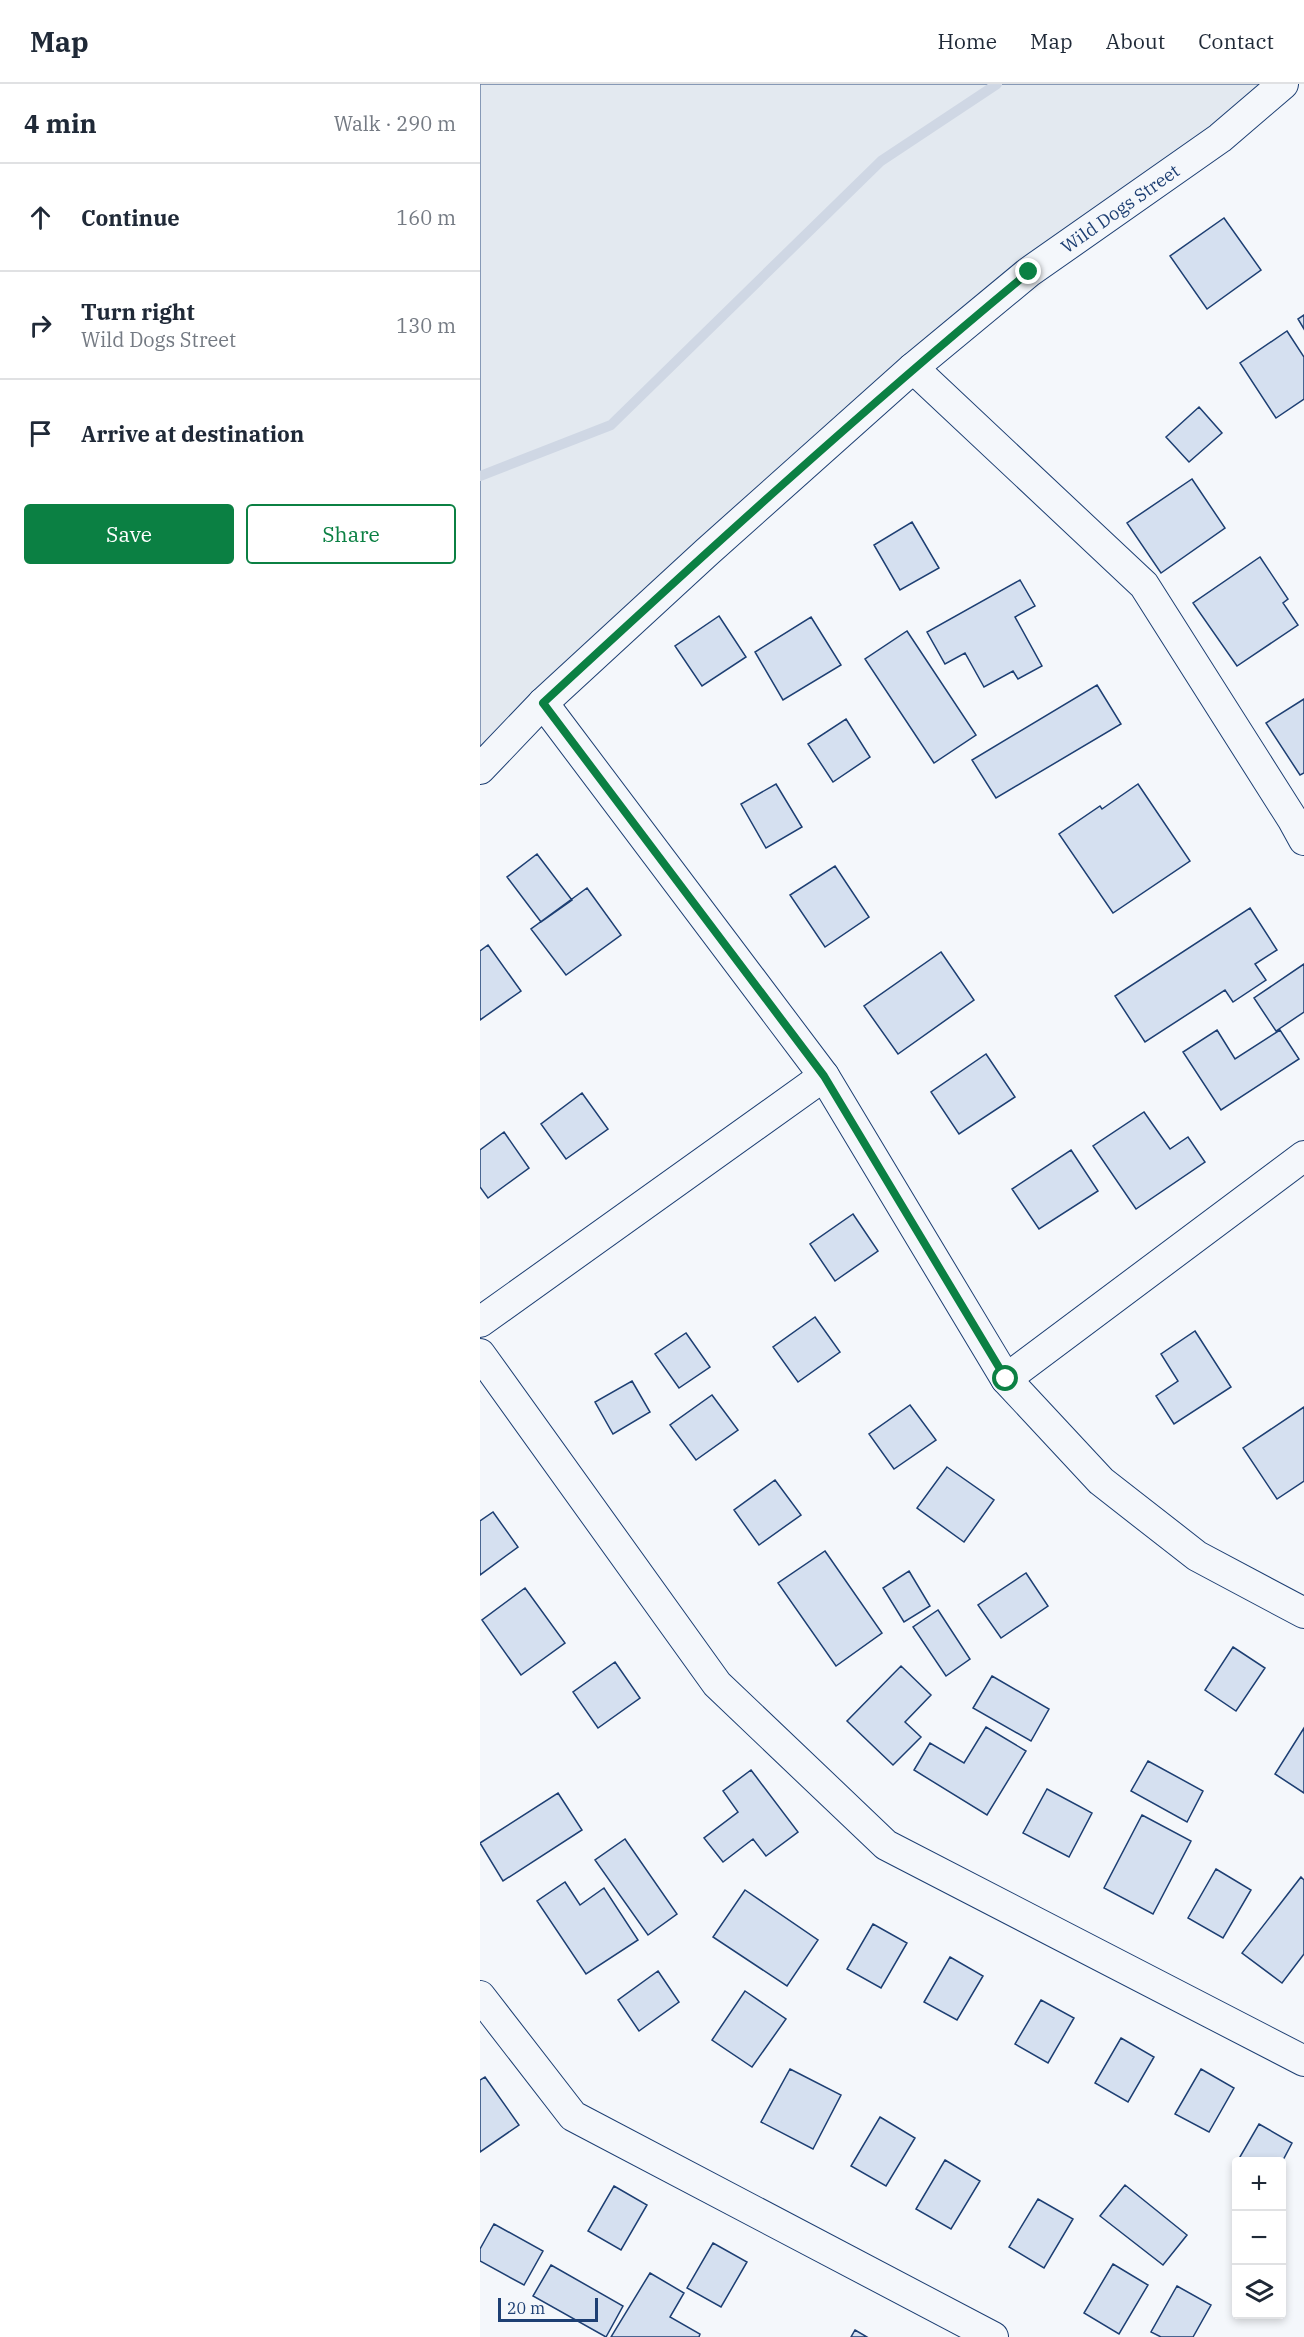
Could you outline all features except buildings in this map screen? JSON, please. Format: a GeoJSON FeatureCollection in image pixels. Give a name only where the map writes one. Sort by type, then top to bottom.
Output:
{"type":"FeatureCollection","features":[{"type":"Feature","properties":{"kind":"street","name":"Wild Dogs Street"},"geometry":{"type":"LineString","coordinates":[[480,769],[543,703],[707,552],[913,368],[1029,272],[1220,138],[1283,84]]}},
{"type":"Feature","properties":{"kind":"street"},"geometry":{"type":"LineString","coordinates":[[913,368],[1144,585],[1304,840]]}},
{"type":"Feature","properties":{"kind":"street"},"geometry":{"type":"LineString","coordinates":[[543,703],[824,1076],[1006,1379],[1101,1480],[1197,1556],[1304,1613]]}},
{"type":"Feature","properties":{"kind":"street"},"geometry":{"type":"LineString","coordinates":[[480,1322],[824,1076]]}},
{"type":"Feature","properties":{"kind":"street"},"geometry":{"type":"LineString","coordinates":[[1006,1379],[1304,1156]]}},
{"type":"Feature","properties":{"kind":"street"},"geometry":{"type":"LineString","coordinates":[[480,1354],[717,1684],[886,1845],[1304,2061]]}},
{"type":"Feature","properties":{"kind":"street"},"geometry":{"type":"LineString","coordinates":[[480,1996],[573,2116],[993,2337]]}},
{"type":"Feature","properties":{"kind":"shaded area"},"geometry":{"type":"Polygon","coordinates":[[[480,84],[1283,84],[1029,272],[480,769],[480,84]]]}},
{"type":"Feature","properties":{"kind":"waterway"},"geometry":{"type":"LineString","coordinates":[[480,476],[611,425],[881,161],[997,84]]}},
{"type":"Feature","properties":{"kind":"route"},"geometry":{"type":"LineString","coordinates":[[1006,1379],[824,1076],[543,703],[707,552],[913,368],[1029,272]]}}]}
